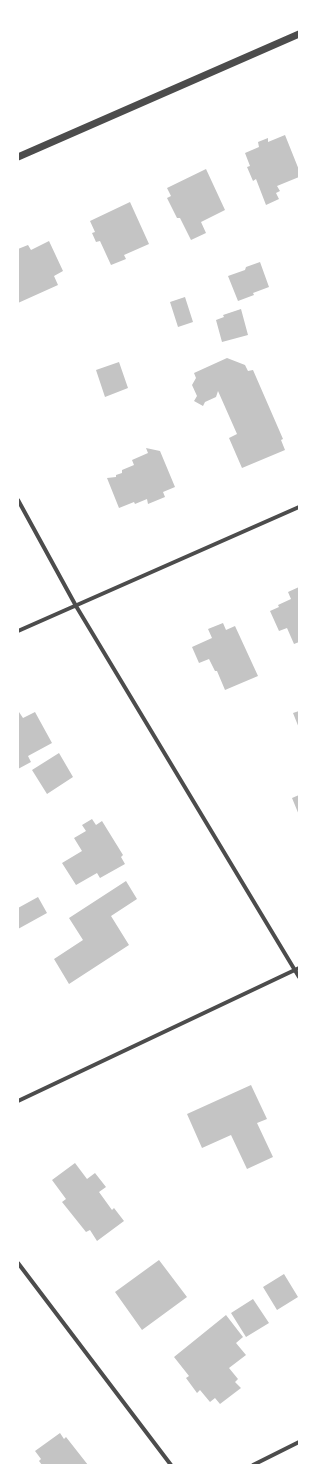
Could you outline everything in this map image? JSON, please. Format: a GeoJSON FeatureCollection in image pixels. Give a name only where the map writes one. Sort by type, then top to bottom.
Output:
{"type":"FeatureCollection","features":[{"type":"Feature","properties":{"kind":"street"},"geometry":{"type":"LineString","coordinates":[[18,157],[299,34]]}},
{"type":"Feature","properties":{"kind":"street"},"geometry":{"type":"LineString","coordinates":[[18,500],[76,606],[297,969],[299,977]]}},
{"type":"Feature","properties":{"kind":"street"},"geometry":{"type":"LineString","coordinates":[[18,631],[299,508]]}},
{"type":"Feature","properties":{"kind":"street"},"geometry":{"type":"LineString","coordinates":[[18,1100],[297,969]]}},
{"type":"Feature","properties":{"kind":"street"},"geometry":{"type":"LineString","coordinates":[[18,1263],[171,1465]]}},
{"type":"Feature","properties":{"kind":"street"},"geometry":{"type":"LineString","coordinates":[[252,1465],[299,1442]]}},
{"type":"Feature","properties":{"kind":"building"},"geometry":{"type":"Polygon","coordinates":[[[285,135],[299,170],[299,177],[277,186],[280,191],[276,193],[279,199],[266,205],[256,179],[253,181],[247,167],[250,166],[245,153],[259,147],[258,142],[268,138],[268,142],[285,135]]]}},
{"type":"Feature","properties":{"kind":"building"},"geometry":{"type":"Polygon","coordinates":[[[206,169],[225,210],[201,222],[206,233],[191,240],[180,218],[177,218],[167,198],[171,196],[167,188],[206,169]]]}},
{"type":"Feature","properties":{"kind":"building"},"geometry":{"type":"Polygon","coordinates":[[[130,202],[149,244],[124,255],[126,259],[111,265],[100,241],[96,242],[92,233],[95,232],[90,221],[130,202]]]}},
{"type":"Feature","properties":{"kind":"building"},"geometry":{"type":"Polygon","coordinates":[[[49,241],[63,271],[54,276],[58,285],[18,303],[18,249],[28,245],[31,250],[49,241]]]}},
{"type":"Feature","properties":{"kind":"building"},"geometry":{"type":"Polygon","coordinates":[[[260,262],[269,287],[238,301],[228,276],[245,270],[246,267],[260,262]]]}},
{"type":"Feature","properties":{"kind":"building"},"geometry":{"type":"Polygon","coordinates":[[[185,297],[193,322],[178,327],[170,302],[185,297]]]}},
{"type":"Feature","properties":{"kind":"building"},"geometry":{"type":"Polygon","coordinates":[[[241,309],[248,335],[222,342],[216,320],[224,317],[223,315],[241,309]]]}},
{"type":"Feature","properties":{"kind":"building"},"geometry":{"type":"Polygon","coordinates":[[[227,358],[245,365],[248,371],[253,370],[283,439],[281,440],[285,450],[242,468],[229,438],[237,434],[218,391],[216,397],[205,402],[203,406],[194,401],[197,396],[192,385],[196,378],[194,373],[227,358]]]}},
{"type":"Feature","properties":{"kind":"building"},"geometry":{"type":"Polygon","coordinates":[[[119,362],[128,388],[105,397],[96,370],[119,362]]]}},
{"type":"Feature","properties":{"kind":"building"},"geometry":{"type":"Polygon","coordinates":[[[146,448],[160,451],[175,487],[163,492],[165,497],[148,504],[147,499],[119,508],[107,478],[116,477],[116,475],[122,473],[122,470],[134,465],[132,460],[148,453],[146,448]]]}},
{"type":"Feature","properties":{"kind":"building"},"geometry":{"type":"Polygon","coordinates":[[[299,587],[299,642],[294,644],[287,628],[279,631],[270,611],[279,607],[278,605],[291,599],[288,592],[299,587]]]}},
{"type":"Feature","properties":{"kind":"building"},"geometry":{"type":"Polygon","coordinates":[[[223,623],[226,630],[235,626],[258,676],[225,690],[217,671],[215,671],[209,659],[199,663],[192,647],[212,638],[208,629],[223,623]]]}},
{"type":"Feature","properties":{"kind":"building"},"geometry":{"type":"Polygon","coordinates":[[[299,711],[299,728],[293,713],[299,711]]]}},
{"type":"Feature","properties":{"kind":"building"},"geometry":{"type":"Polygon","coordinates":[[[19,712],[23,718],[35,712],[52,743],[28,756],[31,762],[18,769],[18,713],[19,712]]]}},
{"type":"Feature","properties":{"kind":"building"},"geometry":{"type":"Polygon","coordinates":[[[59,753],[73,777],[47,794],[32,770],[59,753]]]}},
{"type":"Feature","properties":{"kind":"building"},"geometry":{"type":"Polygon","coordinates":[[[299,795],[299,815],[292,798],[299,795]]]}},
{"type":"Feature","properties":{"kind":"building"},"geometry":{"type":"Polygon","coordinates":[[[92,819],[96,825],[102,821],[123,855],[121,857],[125,864],[100,878],[97,873],[76,885],[62,863],[82,851],[74,838],[86,831],[82,825],[92,819]]]}},
{"type":"Feature","properties":{"kind":"building"},"geometry":{"type":"Polygon","coordinates":[[[126,881],[137,899],[111,916],[129,945],[69,984],[54,959],[83,940],[69,918],[126,881]]]}},
{"type":"Feature","properties":{"kind":"building"},"geometry":{"type":"Polygon","coordinates":[[[38,897],[47,913],[18,929],[18,908],[38,897]]]}},
{"type":"Feature","properties":{"kind":"building"},"geometry":{"type":"Polygon","coordinates":[[[251,1085],[267,1119],[257,1123],[273,1157],[247,1169],[231,1135],[202,1148],[187,1114],[251,1085]]]}},
{"type":"Feature","properties":{"kind":"building"},"geometry":{"type":"Polygon","coordinates":[[[75,1163],[87,1179],[95,1173],[106,1187],[99,1192],[112,1210],[114,1208],[124,1221],[97,1241],[90,1230],[86,1232],[62,1202],[66,1199],[52,1180],[75,1163]]]}},
{"type":"Feature","properties":{"kind":"building"},"geometry":{"type":"Polygon","coordinates":[[[159,1260],[187,1297],[142,1330],[115,1292],[159,1260]]]}},
{"type":"Feature","properties":{"kind":"building"},"geometry":{"type":"Polygon","coordinates":[[[284,1274],[298,1297],[277,1310],[263,1287],[284,1274]]]}},
{"type":"Feature","properties":{"kind":"building"},"geometry":{"type":"Polygon","coordinates":[[[253,1299],[269,1323],[246,1337],[231,1313],[253,1299]]]}},
{"type":"Feature","properties":{"kind":"building"},"geometry":{"type":"Polygon","coordinates":[[[226,1315],[243,1337],[236,1343],[246,1355],[229,1368],[238,1379],[235,1382],[241,1388],[220,1404],[215,1398],[210,1402],[200,1390],[197,1393],[186,1378],[189,1376],[174,1357],[226,1315]]]}},
{"type":"Feature","properties":{"kind":"building"},"geometry":{"type":"Polygon","coordinates":[[[60,1433],[64,1439],[66,1437],[88,1465],[42,1465],[39,1461],[41,1459],[35,1451],[60,1433]]]}}]}
